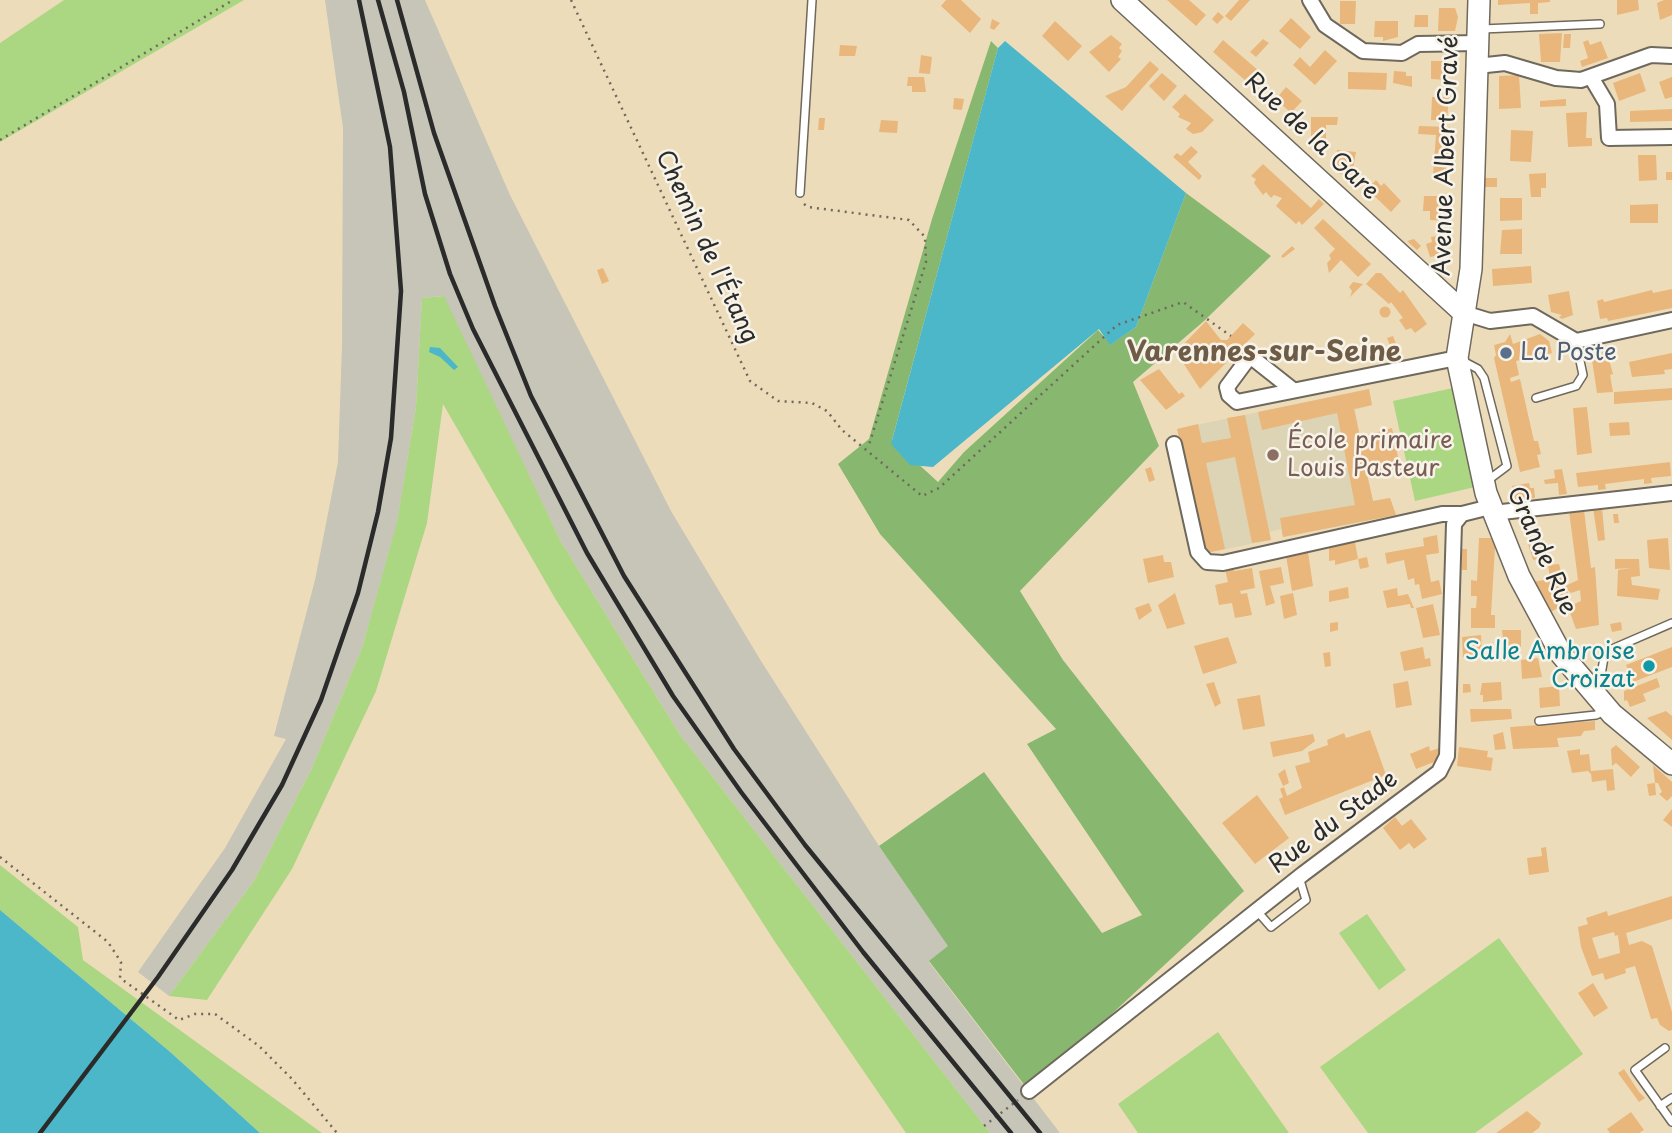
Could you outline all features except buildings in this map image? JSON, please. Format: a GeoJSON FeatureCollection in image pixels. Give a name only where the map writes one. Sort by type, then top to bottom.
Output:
{"type":"FeatureCollection","features":[{"type":"Feature","properties":{"kind":"main road","name":"Rue de la Gare"},"geometry":{"type":"LineString","coordinates":[[1122,0],[1464,313]]}},
{"type":"Feature","properties":{"kind":"main road","name":"Avenue Albert Gravé"},"geometry":{"type":"LineString","coordinates":[[1464,313],[1471,269],[1479,0]]}},
{"type":"Feature","properties":{"kind":"main road","name":"Grande Rue"},"geometry":{"type":"LineString","coordinates":[[1464,313],[1457,358],[1484,484],[1491,510],[1543,623],[1561,654],[1602,703],[1672,764]]}},
{"type":"Feature","properties":{"kind":"street"},"geometry":{"type":"LineString","coordinates":[[1311,0],[1325,25],[1363,51],[1402,53],[1418,44],[1478,36]]}},
{"type":"Feature","properties":{"kind":"street"},"geometry":{"type":"LineString","coordinates":[[1477,65],[1504,63],[1556,78],[1581,80],[1651,55],[1670,53]]}},
{"type":"Feature","properties":{"kind":"street"},"geometry":{"type":"LineString","coordinates":[[1591,77],[1607,104],[1609,138],[1672,137]]}},
{"type":"Feature","properties":{"kind":"street"},"geometry":{"type":"LineString","coordinates":[[1464,313],[1490,321],[1532,316],[1576,341],[1672,320]]}},
{"type":"Feature","properties":{"kind":"street"},"geometry":{"type":"LineString","coordinates":[[1293,390],[1457,358]]}},
{"type":"Feature","properties":{"kind":"street"},"geometry":{"type":"LineString","coordinates":[[1174,444],[1198,552],[1207,562],[1223,563],[1442,514],[1672,493]]}},
{"type":"Feature","properties":{"kind":"street","name":"Rue du Stade"},"geometry":{"type":"LineString","coordinates":[[1029,1091],[1299,877],[1438,772],[1447,756],[1452,536],[1454,524],[1462,514]]}},
{"type":"Feature","properties":{"kind":"lane"},"geometry":{"type":"LineString","coordinates":[[800,193],[812,0]]}},
{"type":"Feature","properties":{"kind":"lane"},"geometry":{"type":"LineString","coordinates":[[1478,36],[1601,24]]}},
{"type":"Feature","properties":{"kind":"lane"},"geometry":{"type":"LineString","coordinates":[[1536,398],[1576,386],[1583,375],[1576,341]]}},
{"type":"Feature","properties":{"kind":"lane"},"geometry":{"type":"LineString","coordinates":[[1539,721],[1596,715],[1602,703],[1605,652],[1672,623]]}},
{"type":"Feature","properties":{"kind":"lane"},"geometry":{"type":"LineString","coordinates":[[1256,911],[1271,927],[1306,900],[1299,877]]}},
{"type":"Feature","properties":{"kind":"lane"},"geometry":{"type":"LineString","coordinates":[[1665,1048],[1634,1070],[1672,1122]]}},
{"type":"Feature","properties":{"kind":"lane"},"geometry":{"type":"LineString","coordinates":[[1660,1106],[1672,1098]]}},
{"type":"Feature","properties":{"kind":"path"},"geometry":{"type":"LineString","coordinates":[[0,140],[233,0]]}},
{"type":"Feature","properties":{"kind":"path","name":"Chemin de l'Étang"},"geometry":{"type":"LineString","coordinates":[[571,0],[750,381],[778,401],[812,403],[827,411],[842,430],[868,448],[922,496],[948,480],[1117,325],[1183,302],[1231,336]]}},
{"type":"Feature","properties":{"kind":"path"},"geometry":{"type":"LineString","coordinates":[[800,193],[801,202],[808,207],[909,220],[925,237],[926,262],[868,448]]}},
{"type":"Feature","properties":{"kind":"path"},"geometry":{"type":"LineString","coordinates":[[0,857],[108,942],[121,962],[120,978],[179,1020],[195,1014],[215,1014],[259,1045],[292,1079],[337,1133]]}},
{"type":"Feature","properties":{"kind":"path"},"geometry":{"type":"LineString","coordinates":[[984,1126],[1029,1091]]}},
{"type":"Feature","properties":{"kind":"shaded area"},"geometry":{"type":"Polygon","coordinates":[[[325,0],[425,0],[510,195],[671,511],[761,661],[879,846],[949,946],[929,962],[1060,1133],[990,1133],[680,735],[560,540],[443,296],[422,298],[416,407],[397,523],[362,648],[312,768],[254,881],[169,996],[138,972],[225,848],[286,739],[274,736],[315,580],[338,462],[342,345],[343,128],[325,0]]]}},
{"type":"Feature","properties":{"kind":"shaded area","name":"École primaire Louis Pasteur"},"geometry":{"type":"Polygon","coordinates":[[[1369,389],[1372,405],[1355,410],[1367,474],[1373,501],[1390,498],[1396,515],[1283,537],[1281,529],[1269,532],[1271,540],[1206,553],[1177,429],[1369,389]]]}},
{"type":"Feature","properties":{"kind":"green space"},"geometry":{"type":"Polygon","coordinates":[[[64,0],[244,0],[0,142],[0,43],[64,0]]]}},
{"type":"Feature","properties":{"kind":"green space"},"geometry":{"type":"Polygon","coordinates":[[[991,41],[998,48],[892,440],[938,482],[964,452],[1098,330],[1111,344],[1136,327],[1186,193],[1271,256],[1204,321],[1133,382],[1159,446],[1020,591],[1063,660],[1244,891],[1029,1091],[929,961],[948,946],[879,846],[984,772],[1102,933],[1142,915],[1027,744],[1056,729],[880,534],[838,464],[869,439],[932,219],[991,41]]]}},
{"type":"Feature","properties":{"kind":"green space"},"geometry":{"type":"Polygon","coordinates":[[[444,296],[560,540],[680,735],[990,1133],[906,1133],[775,942],[556,600],[443,404],[427,523],[376,691],[292,869],[207,1000],[169,996],[254,881],[312,768],[362,648],[397,522],[416,407],[422,298],[444,296]]]}},
{"type":"Feature","properties":{"kind":"green space"},"geometry":{"type":"Polygon","coordinates":[[[1453,388],[1475,487],[1415,501],[1393,401],[1453,388]]]}},
{"type":"Feature","properties":{"kind":"green space"},"geometry":{"type":"Polygon","coordinates":[[[0,865],[78,927],[83,960],[322,1133],[260,1133],[169,1051],[0,910],[0,865]]]}},
{"type":"Feature","properties":{"kind":"green space"},"geometry":{"type":"Polygon","coordinates":[[[1367,914],[1406,970],[1379,990],[1339,933],[1367,914]]]}},
{"type":"Feature","properties":{"kind":"green space"},"geometry":{"type":"Polygon","coordinates":[[[1499,938],[1583,1054],[1475,1133],[1368,1133],[1320,1067],[1499,938]]]}},
{"type":"Feature","properties":{"kind":"green space"},"geometry":{"type":"Polygon","coordinates":[[[1218,1032],[1289,1133],[1138,1133],[1118,1104],[1218,1032]]]}},
{"type":"Feature","properties":{"kind":"water"},"geometry":{"type":"Polygon","coordinates":[[[1005,41],[1186,193],[1136,327],[1110,345],[1099,329],[933,467],[910,465],[891,444],[998,48],[1005,41]]]}},
{"type":"Feature","properties":{"kind":"water"},"geometry":{"type":"Polygon","coordinates":[[[430,347],[440,348],[458,367],[454,370],[440,357],[429,352],[430,347]]]}},
{"type":"Feature","properties":{"kind":"water"},"geometry":{"type":"Polygon","coordinates":[[[0,910],[169,1051],[260,1133],[0,1133],[0,910]]]}},
{"type":"Feature","properties":{"kind":"railway"},"geometry":{"type":"LineString","coordinates":[[40,1133],[158,977],[232,870],[282,785],[321,700],[358,593],[378,512],[391,438],[401,291],[390,147],[359,0]]}},
{"type":"Feature","properties":{"kind":"railway"},"geometry":{"type":"LineString","coordinates":[[378,0],[404,92],[425,194],[450,274],[473,329],[587,553],[673,696],[741,792],[863,952],[1011,1133]]}},
{"type":"Feature","properties":{"kind":"railway"},"geometry":{"type":"LineString","coordinates":[[397,0],[434,133],[495,306],[531,396],[624,576],[734,749],[805,845],[1040,1133]]}},
{"type":"Feature","properties":{"kind":"place","name":"La Poste"},"geometry":{"type":"Point","coordinates":[1506,353]}},
{"type":"Feature","properties":{"kind":"place","name":"École primaire Louis Pasteur"},"geometry":{"type":"Point","coordinates":[1273,455]}},
{"type":"Feature","properties":{"kind":"place","name":"Salle Ambroise Croizat"},"geometry":{"type":"Point","coordinates":[1649,666]}},
{"type":"Feature","properties":{"kind":"district","name":"Varennes-sur-Seine"},"geometry":{"type":"Point","coordinates":[1264,353]}}]}
